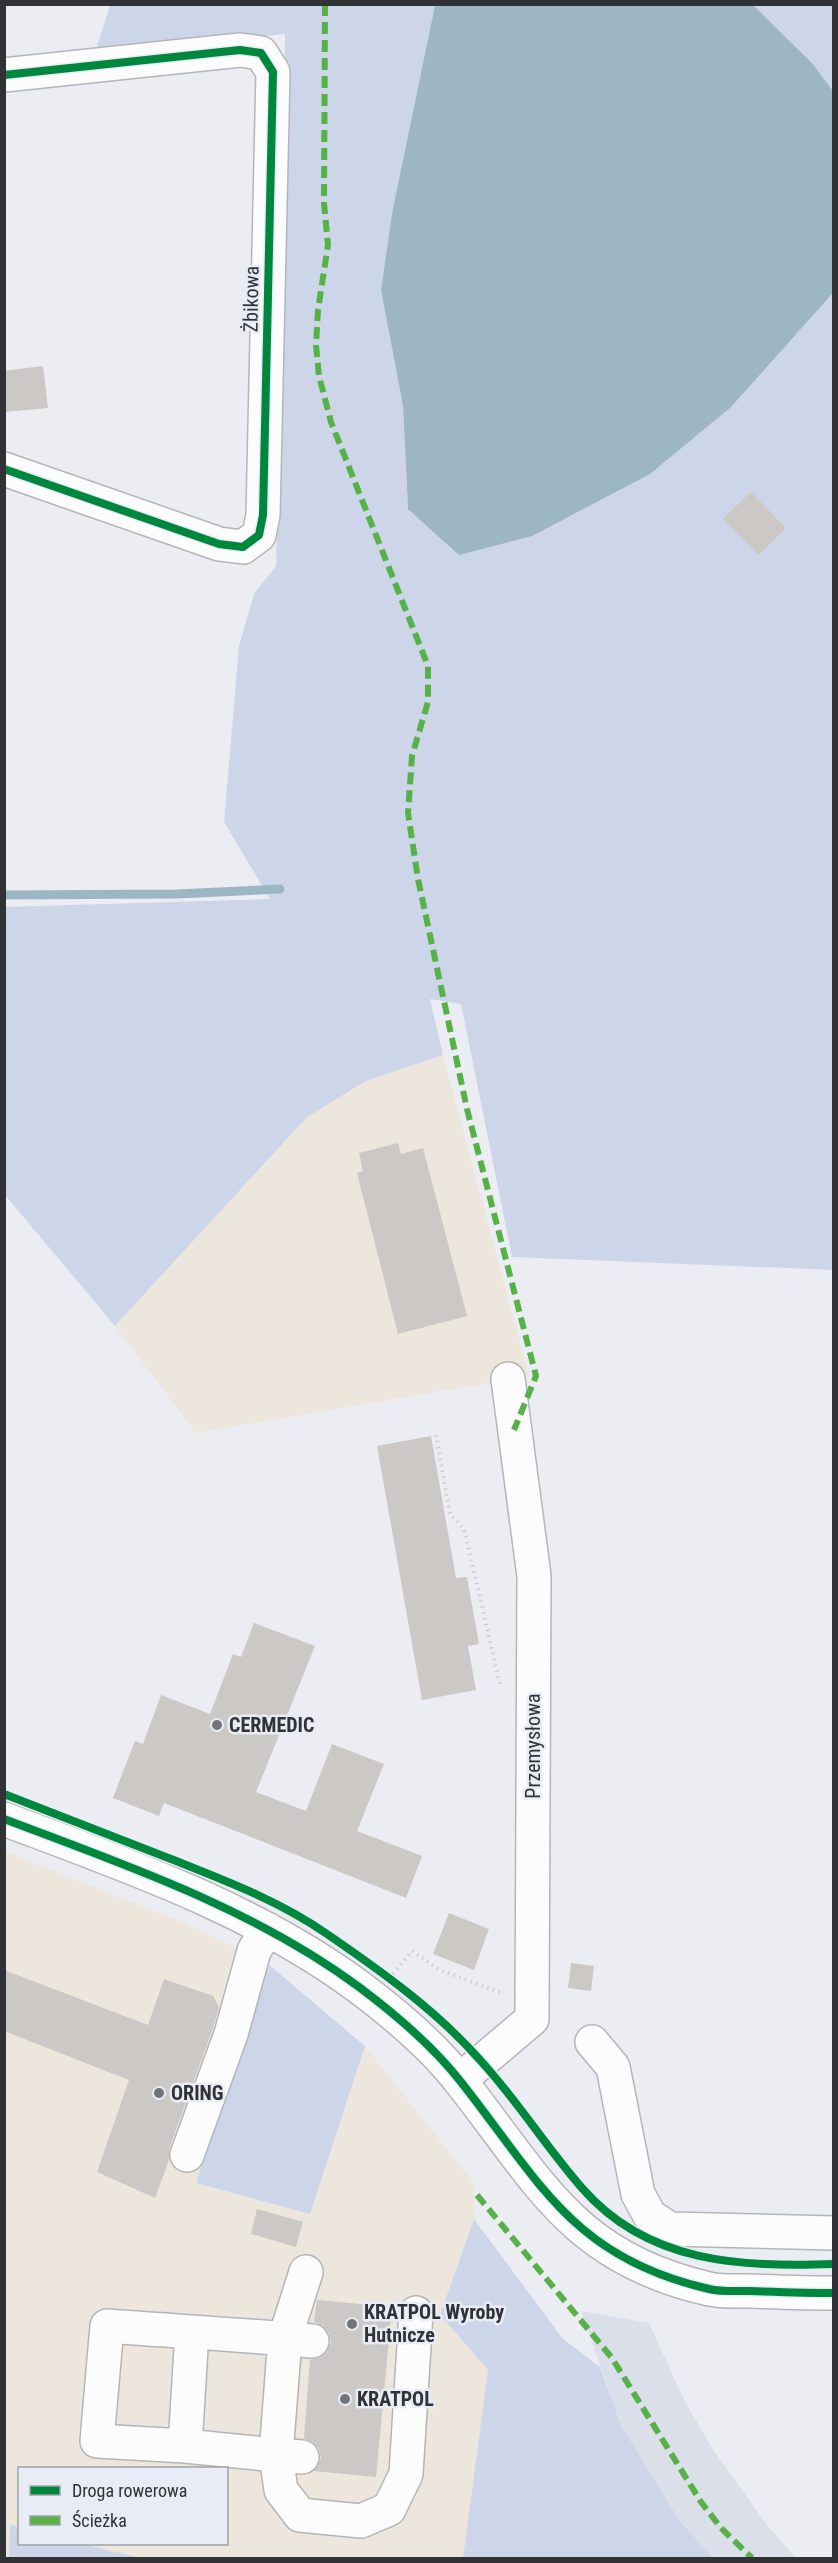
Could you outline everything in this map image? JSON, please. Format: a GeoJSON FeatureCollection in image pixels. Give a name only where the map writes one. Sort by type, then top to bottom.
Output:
{"type":"FeatureCollection","features":[{"type":"Feature","properties":{"kind":"street","name":"Żbikowa"},"geometry":{"type":"LineString","coordinates":[[4,75],[240,50],[261,53],[273,72],[263,515],[259,535],[243,547],[219,544],[4,469]]}},
{"type":"Feature","properties":{"kind":"street","name":"Przemysłowa"},"geometry":{"type":"LineString","coordinates":[[460,2080],[532,2019],[534,1576],[508,1379]]}},
{"type":"Feature","properties":{"kind":"street"},"geometry":{"type":"LineString","coordinates":[[4,1819],[210,1901],[267,1929],[359,1987],[408,2028],[460,2080],[545,2193],[591,2237],[620,2256],[655,2273],[713,2290],[834,2293]]}},
{"type":"Feature","properties":{"kind":"street"},"geometry":{"type":"LineString","coordinates":[[187,2155],[231,2034],[254,1951],[267,1929]]}},
{"type":"Feature","properties":{"kind":"street"},"geometry":{"type":"LineString","coordinates":[[592,2042],[613,2067],[638,2194],[650,2216],[670,2229],[834,2233]]}},
{"type":"Feature","properties":{"kind":"street"},"geometry":{"type":"LineString","coordinates":[[306,2272],[298,2339],[289,2456],[281,2490],[300,2515],[361,2521],[389,2509],[405,2474],[416,2313]]}},
{"type":"Feature","properties":{"kind":"street"},"geometry":{"type":"LineString","coordinates":[[289,2456],[185,2446],[97,2441],[107,2326],[298,2339]]}},
{"type":"Feature","properties":{"kind":"street"},"geometry":{"type":"LineString","coordinates":[[185,2446],[192,2332]]}},
{"type":"Feature","properties":{"kind":"path"},"geometry":{"type":"LineString","coordinates":[[436,1435],[450,1514],[465,1529],[501,1691]]}},
{"type":"Feature","properties":{"kind":"path"},"geometry":{"type":"LineString","coordinates":[[389,1979],[412,1951],[440,1970],[503,1993]]}},
{"type":"Feature","properties":{"kind":"shaded area"},"geometry":{"type":"Polygon","coordinates":[[[110,5],[435,5],[392,213],[381,290],[403,406],[408,509],[787,344],[833,293],[833,1270],[512,1257],[461,1004],[430,999],[443,1055],[366,1081],[307,1117],[115,1326],[5,1195],[4,907],[270,899],[224,822],[239,646],[254,594],[276,566],[281,388],[285,34],[95,53],[110,5]]]}},
{"type":"Feature","properties":{"kind":"shaded area"},"geometry":{"type":"Polygon","coordinates":[[[435,5],[753,5],[813,64],[833,91],[833,293],[731,407],[650,474],[532,536],[459,555],[408,509],[403,406],[381,290],[392,213],[435,5]]]}},
{"type":"Feature","properties":{"kind":"shaded area"},"geometry":{"type":"Polygon","coordinates":[[[753,5],[833,5],[833,91],[813,64],[753,5]]]}},
{"type":"Feature","properties":{"kind":"shaded area"},"geometry":{"type":"Polygon","coordinates":[[[443,1055],[529,1376],[196,1433],[115,1326],[307,1117],[366,1081],[443,1055]]]}},
{"type":"Feature","properties":{"kind":"shaded area"},"geometry":{"type":"Polygon","coordinates":[[[4,1851],[187,1924],[268,1964],[196,2183],[310,2214],[365,2046],[474,2183],[474,2219],[440,2315],[488,2370],[463,2558],[141,2558],[87,2545],[228,2545],[228,2467],[18,2467],[18,2527],[10,2525],[9,2558],[5,2558],[4,1851]]]}},
{"type":"Feature","properties":{"kind":"shaded area"},"geometry":{"type":"Polygon","coordinates":[[[268,1964],[365,2046],[310,2214],[196,2183],[268,1964]]]}},
{"type":"Feature","properties":{"kind":"shaded area"},"geometry":{"type":"Polygon","coordinates":[[[474,2219],[563,2339],[600,2367],[622,2427],[682,2524],[714,2558],[463,2558],[488,2370],[440,2315],[474,2219]]]}},
{"type":"Feature","properties":{"kind":"shaded area"},"geometry":{"type":"Polygon","coordinates":[[[581,2311],[649,2323],[685,2402],[712,2448],[767,2525],[796,2558],[714,2558],[682,2524],[622,2427],[581,2311]]]}},
{"type":"Feature","properties":{"kind":"shaded area"},"geometry":{"type":"Polygon","coordinates":[[[10,2525],[18,2527],[18,2545],[87,2545],[141,2558],[9,2558],[10,2525]]]}},
{"type":"Feature","properties":{"kind":"building"},"geometry":{"type":"Polygon","coordinates":[[[43,366],[48,408],[4,412],[4,371],[43,366]]]}},
{"type":"Feature","properties":{"kind":"building"},"geometry":{"type":"Polygon","coordinates":[[[751,492],[786,528],[759,555],[723,519],[751,492]]]}},
{"type":"Feature","properties":{"kind":"building"},"geometry":{"type":"Polygon","coordinates":[[[398,1143],[401,1154],[423,1148],[467,1316],[398,1334],[357,1173],[363,1171],[359,1153],[398,1143]]]}},
{"type":"Feature","properties":{"kind":"building"},"geometry":{"type":"Polygon","coordinates":[[[431,1436],[456,1578],[467,1577],[479,1644],[468,1646],[476,1690],[422,1700],[377,1446],[431,1436]]]}},
{"type":"Feature","properties":{"kind":"building"},"geometry":{"type":"Polygon","coordinates":[[[254,1623],[315,1646],[256,1792],[306,1811],[332,1744],[384,1764],[357,1831],[422,1856],[406,1898],[164,1803],[159,1816],[113,1798],[135,1741],[143,1744],[161,1695],[210,1714],[233,1654],[241,1657],[254,1623]]]}},
{"type":"Feature","properties":{"kind":"building"},"geometry":{"type":"Polygon","coordinates":[[[449,1913],[489,1929],[474,1970],[433,1954],[449,1913]]]}},
{"type":"Feature","properties":{"kind":"building"},"geometry":{"type":"Polygon","coordinates":[[[571,1963],[594,1966],[591,1991],[568,1988],[571,1963]]]}},
{"type":"Feature","properties":{"kind":"building","name":"ORING"},"geometry":{"type":"Polygon","coordinates":[[[4,1970],[148,2025],[164,1979],[213,1996],[219,2007],[213,2028],[169,2149],[169,2160],[155,2198],[97,2172],[129,2080],[4,2031],[4,1970]]]}},
{"type":"Feature","properties":{"kind":"building"},"geometry":{"type":"Polygon","coordinates":[[[257,2209],[303,2222],[296,2247],[251,2234],[257,2209]]]}},
{"type":"Feature","properties":{"kind":"building","name":"KRATPOL"},"geometry":{"type":"Polygon","coordinates":[[[317,2300],[392,2307],[376,2477],[313,2471],[321,2459],[319,2449],[313,2442],[304,2438],[310,2360],[319,2358],[327,2352],[331,2342],[329,2333],[323,2326],[314,2322],[317,2300]]]}},
{"type":"Feature","properties":{"kind":"waterway"},"geometry":{"type":"LineString","coordinates":[[4,895],[177,894],[280,889]]}},
{"type":"Feature","properties":{"kind":"marked path"},"geometry":{"type":"LineString","coordinates":[[325,4],[324,203],[328,245],[318,310],[316,345],[319,376],[331,422],[428,666],[428,702],[412,756],[408,813],[418,879],[467,1109],[536,1376],[514,1430]]}},
{"type":"Feature","properties":{"kind":"marked path"},"geometry":{"type":"LineString","coordinates":[[477,2195],[612,2358],[701,2502],[721,2528],[752,2558]]}},
{"type":"Feature","properties":{"kind":"cycle path"},"geometry":{"type":"LineString","coordinates":[[4,75],[240,50],[261,53],[273,72],[263,515],[259,535],[243,547],[219,544],[4,469]]}},
{"type":"Feature","properties":{"kind":"cycle path"},"geometry":{"type":"LineString","coordinates":[[4,1794],[251,1892],[309,1922],[347,1948],[408,1992],[446,2025],[494,2075],[582,2188],[608,2213],[636,2232],[666,2246],[698,2256],[765,2264],[834,2264]]}},
{"type":"Feature","properties":{"kind":"cycle path"},"geometry":{"type":"LineString","coordinates":[[4,1819],[142,1872],[233,1912],[319,1959],[359,1987],[400,2019],[438,2056],[461,2082],[538,2183],[564,2211],[592,2236],[624,2258],[663,2275],[714,2290],[834,2293]]}},
{"type":"Feature","properties":{"kind":"place","name":"CERMEDIC"},"geometry":{"type":"Point","coordinates":[217,1725]}},
{"type":"Feature","properties":{"kind":"place","name":"ORING"},"geometry":{"type":"Point","coordinates":[159,2093]}},
{"type":"Feature","properties":{"kind":"place","name":"KRATPOL Wyroby Hutnicze"},"geometry":{"type":"Point","coordinates":[352,2324]}},
{"type":"Feature","properties":{"kind":"place","name":"KRATPOL"},"geometry":{"type":"Point","coordinates":[345,2399]}}]}
